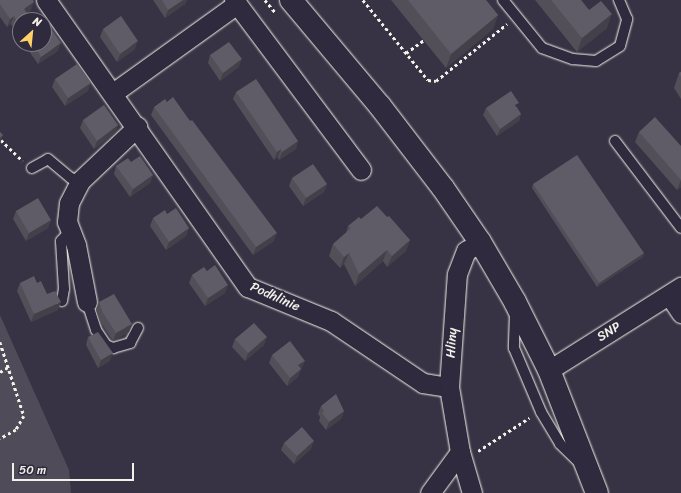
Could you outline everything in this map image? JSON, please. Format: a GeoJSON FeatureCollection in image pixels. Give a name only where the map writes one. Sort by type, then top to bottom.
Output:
{"type":"FeatureCollection","features":[{"type":"Feature","properties":{"kind":"main road"},"geometry":{"type":"LineString","coordinates":[[291,0],[380,106],[443,188],[480,242],[515,302],[549,370],[593,483]]}},
{"type":"Feature","properties":{"kind":"street","name":"Podhlinie"},"geometry":{"type":"LineString","coordinates":[[46,0],[137,127],[248,287],[331,321],[423,384],[449,387]]}},
{"type":"Feature","properties":{"kind":"street"},"geometry":{"type":"LineString","coordinates":[[113,93],[236,2],[361,170]]}},
{"type":"Feature","properties":{"kind":"street"},"geometry":{"type":"LineString","coordinates":[[87,302],[71,230],[67,222],[69,203],[80,182],[137,127]]}},
{"type":"Feature","properties":{"kind":"street","name":"Hliny"},"geometry":{"type":"LineString","coordinates":[[472,493],[461,456],[449,387],[457,274],[466,251],[480,242]]}},
{"type":"Feature","properties":{"kind":"street","name":"SNP"},"geometry":{"type":"LineString","coordinates":[[549,370],[675,291],[681,313]]}},
{"type":"Feature","properties":{"kind":"street"},"geometry":{"type":"LineString","coordinates":[[430,493],[461,456]]}},
{"type":"Feature","properties":{"kind":"lane"},"geometry":{"type":"LineString","coordinates":[[503,0],[542,48],[573,60],[596,62],[620,46],[628,19],[619,0]]}},
{"type":"Feature","properties":{"kind":"lane"},"geometry":{"type":"LineString","coordinates":[[615,141],[681,228]]}},
{"type":"Feature","properties":{"kind":"lane"},"geometry":{"type":"LineString","coordinates":[[32,168],[48,159],[71,178],[80,182]]}},
{"type":"Feature","properties":{"kind":"lane"},"geometry":{"type":"LineString","coordinates":[[62,301],[64,289],[61,241],[71,230]]}},
{"type":"Feature","properties":{"kind":"lane"},"geometry":{"type":"LineString","coordinates":[[87,302],[90,316],[106,345],[114,348],[130,343],[138,328]]}},
{"type":"Feature","properties":{"kind":"lane"},"geometry":{"type":"LineString","coordinates":[[515,302],[514,348],[541,412],[560,444],[593,483]]}},
{"type":"Feature","properties":{"kind":"path"},"geometry":{"type":"LineString","coordinates":[[363,0],[428,80],[436,81],[516,16]]}},
{"type":"Feature","properties":{"kind":"path"},"geometry":{"type":"LineString","coordinates":[[406,53],[424,40]]}},
{"type":"Feature","properties":{"kind":"path"},"geometry":{"type":"LineString","coordinates":[[1,140],[32,168]]}},
{"type":"Feature","properties":{"kind":"path"},"geometry":{"type":"LineString","coordinates":[[0,342],[24,416],[16,430],[0,439]]}},
{"type":"Feature","properties":{"kind":"path"},"geometry":{"type":"LineString","coordinates":[[0,372],[8,367]]}},
{"type":"Feature","properties":{"kind":"path"},"geometry":{"type":"LineString","coordinates":[[461,456],[535,415]]}},
{"type":"Feature","properties":{"kind":"shaded area"},"geometry":{"type":"Polygon","coordinates":[[[0,315],[69,470],[71,493],[0,493],[0,315]]]}},
{"type":"Feature","properties":{"kind":"building"},"geometry":{"type":"Polygon","coordinates":[[[0,0],[33,0],[34,2],[24,9],[26,12],[12,12],[12,18],[10,19],[0,4],[0,0]]]}},
{"type":"Feature","properties":{"kind":"building"},"geometry":{"type":"Polygon","coordinates":[[[162,0],[183,0],[168,10],[162,0]]]}},
{"type":"Feature","properties":{"kind":"building"},"geometry":{"type":"Polygon","coordinates":[[[408,0],[486,0],[498,15],[451,54],[408,0]]]}},
{"type":"Feature","properties":{"kind":"building"},"geometry":{"type":"Polygon","coordinates":[[[551,0],[581,0],[589,10],[601,1],[612,14],[582,38],[551,0]]]}},
{"type":"Feature","properties":{"kind":"building"},"geometry":{"type":"Polygon","coordinates":[[[121,16],[138,41],[120,54],[103,29],[121,16]]]}},
{"type":"Feature","properties":{"kind":"building"},"geometry":{"type":"Polygon","coordinates":[[[52,30],[61,43],[52,49],[52,30]]]}},
{"type":"Feature","properties":{"kind":"building"},"geometry":{"type":"Polygon","coordinates":[[[229,42],[242,59],[223,73],[210,55],[229,42]]]}},
{"type":"Feature","properties":{"kind":"building"},"geometry":{"type":"Polygon","coordinates":[[[38,52],[48,52],[41,57],[38,52]]]}},
{"type":"Feature","properties":{"kind":"building"},"geometry":{"type":"Polygon","coordinates":[[[77,64],[91,83],[68,98],[55,79],[77,64]]]}},
{"type":"Feature","properties":{"kind":"building"},"geometry":{"type":"Polygon","coordinates":[[[256,79],[298,141],[282,152],[281,149],[277,152],[236,92],[256,79]]]}},
{"type":"Feature","properties":{"kind":"building"},"geometry":{"type":"Polygon","coordinates":[[[511,91],[519,103],[515,105],[521,114],[500,129],[486,108],[511,91]]]}},
{"type":"Feature","properties":{"kind":"building"},"geometry":{"type":"Polygon","coordinates":[[[173,97],[277,233],[256,247],[154,107],[165,99],[167,102],[173,97]]]}},
{"type":"Feature","properties":{"kind":"building"},"geometry":{"type":"Polygon","coordinates":[[[104,105],[118,125],[97,141],[83,120],[104,105]]]}},
{"type":"Feature","properties":{"kind":"building"},"geometry":{"type":"Polygon","coordinates":[[[655,117],[681,146],[681,180],[639,132],[655,117]]]}},
{"type":"Feature","properties":{"kind":"building"},"geometry":{"type":"Polygon","coordinates":[[[577,155],[644,253],[599,283],[533,184],[577,155]]]}},
{"type":"Feature","properties":{"kind":"building"},"geometry":{"type":"Polygon","coordinates":[[[140,156],[153,175],[133,189],[116,166],[128,158],[131,162],[140,156]]]}},
{"type":"Feature","properties":{"kind":"building"},"geometry":{"type":"Polygon","coordinates":[[[313,164],[327,184],[306,198],[292,178],[313,164]]]}},
{"type":"Feature","properties":{"kind":"building"},"geometry":{"type":"Polygon","coordinates":[[[38,198],[51,220],[29,233],[16,211],[38,198]]]}},
{"type":"Feature","properties":{"kind":"building"},"geometry":{"type":"Polygon","coordinates":[[[377,206],[387,217],[389,216],[410,240],[392,256],[387,250],[359,274],[349,253],[344,257],[333,244],[351,228],[348,226],[359,217],[361,219],[377,206]]]}},
{"type":"Feature","properties":{"kind":"building"},"geometry":{"type":"Polygon","coordinates":[[[176,208],[189,228],[169,242],[153,218],[165,210],[167,214],[176,208]]]}},
{"type":"Feature","properties":{"kind":"building"},"geometry":{"type":"Polygon","coordinates":[[[215,265],[228,285],[208,298],[192,275],[204,267],[207,271],[215,265]]]}},
{"type":"Feature","properties":{"kind":"building"},"geometry":{"type":"Polygon","coordinates":[[[34,276],[37,283],[41,281],[47,294],[55,291],[61,302],[34,314],[20,283],[34,276]]]}},
{"type":"Feature","properties":{"kind":"building"},"geometry":{"type":"Polygon","coordinates":[[[114,294],[132,324],[116,333],[103,313],[99,302],[114,294]]]}},
{"type":"Feature","properties":{"kind":"building"},"geometry":{"type":"Polygon","coordinates":[[[254,323],[267,337],[248,353],[235,339],[254,323]]]}},
{"type":"Feature","properties":{"kind":"building"},"geometry":{"type":"Polygon","coordinates":[[[98,332],[113,353],[101,360],[88,337],[98,332]]]}},
{"type":"Feature","properties":{"kind":"building"},"geometry":{"type":"Polygon","coordinates":[[[290,341],[305,361],[298,365],[301,369],[290,378],[272,355],[290,341]]]}},
{"type":"Feature","properties":{"kind":"building"},"geometry":{"type":"Polygon","coordinates":[[[336,394],[344,411],[329,422],[322,413],[324,411],[321,406],[336,394]]]}},
{"type":"Feature","properties":{"kind":"building"},"geometry":{"type":"Polygon","coordinates":[[[302,427],[314,441],[297,456],[284,443],[302,427]]]}}]}
